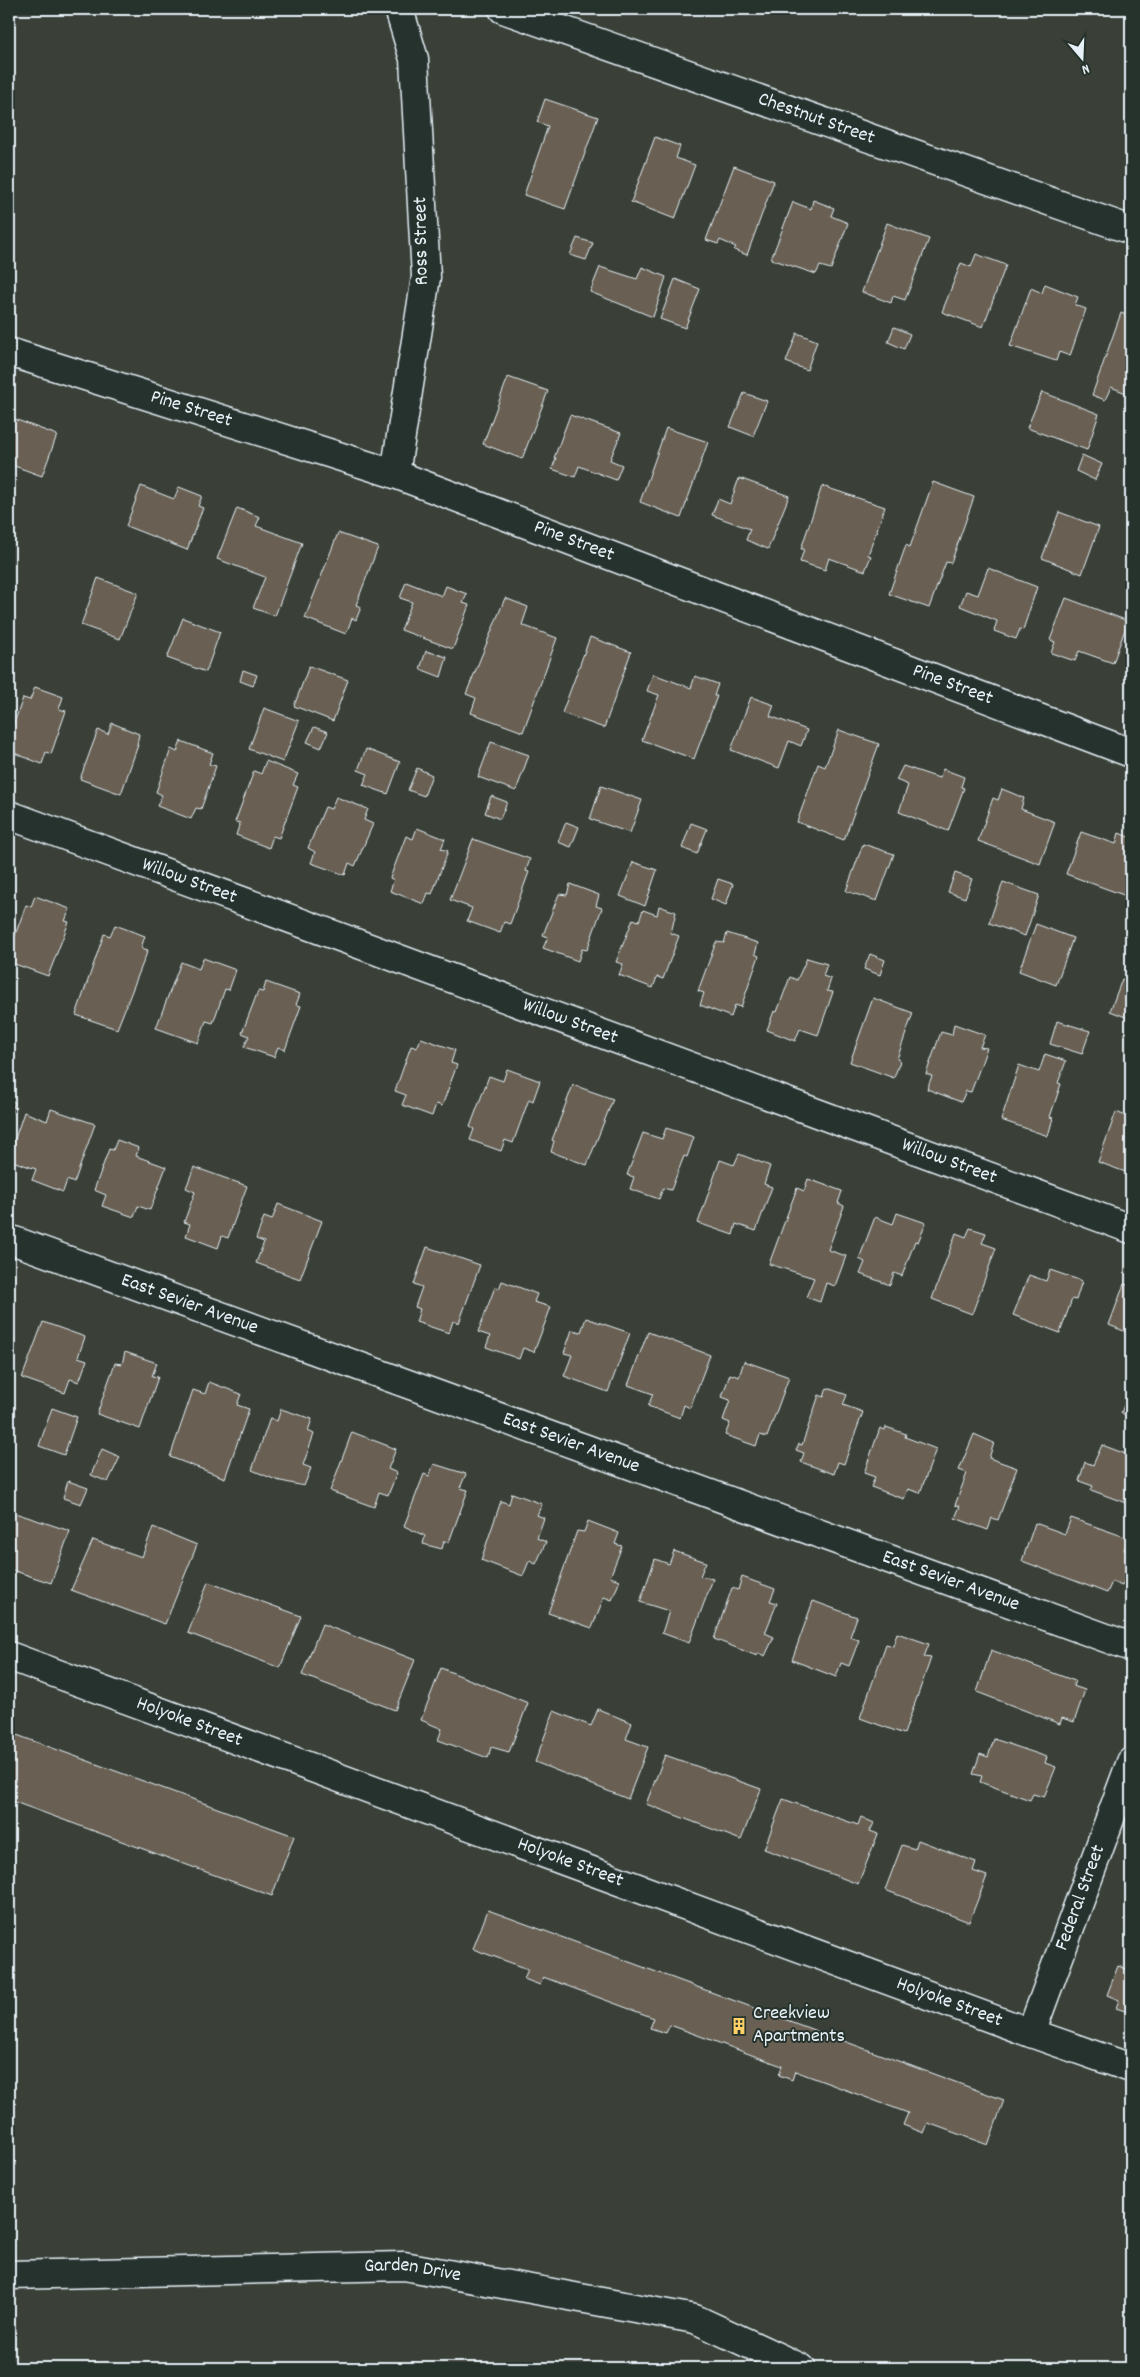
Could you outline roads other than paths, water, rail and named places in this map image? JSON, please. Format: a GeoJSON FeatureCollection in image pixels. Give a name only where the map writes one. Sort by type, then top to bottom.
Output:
{"type":"FeatureCollection","features":[{"type":"Feature","properties":{"kind":"street","name":"Ross Street"},"geometry":{"type":"LineString","coordinates":[[395,474],[426,277],[414,59],[399,9]]}},
{"type":"Feature","properties":{"kind":"street","name":"Chestnut Street"},"geometry":{"type":"LineString","coordinates":[[503,9],[1131,230]]}},
{"type":"Feature","properties":{"kind":"street","name":"Pine Street"},"geometry":{"type":"LineString","coordinates":[[9,352],[395,474],[1131,753]]}},
{"type":"Feature","properties":{"kind":"street","name":"Willow Street"},"geometry":{"type":"LineString","coordinates":[[9,815],[1131,1229]]}},
{"type":"Feature","properties":{"kind":"street","name":"East Sevier Avenue"},"geometry":{"type":"LineString","coordinates":[[9,1239],[1131,1647]]}},
{"type":"Feature","properties":{"kind":"street","name":"Holyoke Street"},"geometry":{"type":"LineString","coordinates":[[9,1656],[1031,2033],[1131,2068]]}},
{"type":"Feature","properties":{"kind":"street","name":"Federal Street"},"geometry":{"type":"LineString","coordinates":[[1031,2033],[1131,1762]]}},
{"type":"Feature","properties":{"kind":"street","name":"Garden Drive"},"geometry":{"type":"LineString","coordinates":[[9,2275],[404,2266],[696,2319],[801,2368]]}},
{"type":"Feature","properties":{"kind":"place","name":"Creekview Apartments"},"geometry":{"type":"Point","coordinates":[739,2026]}}]}
